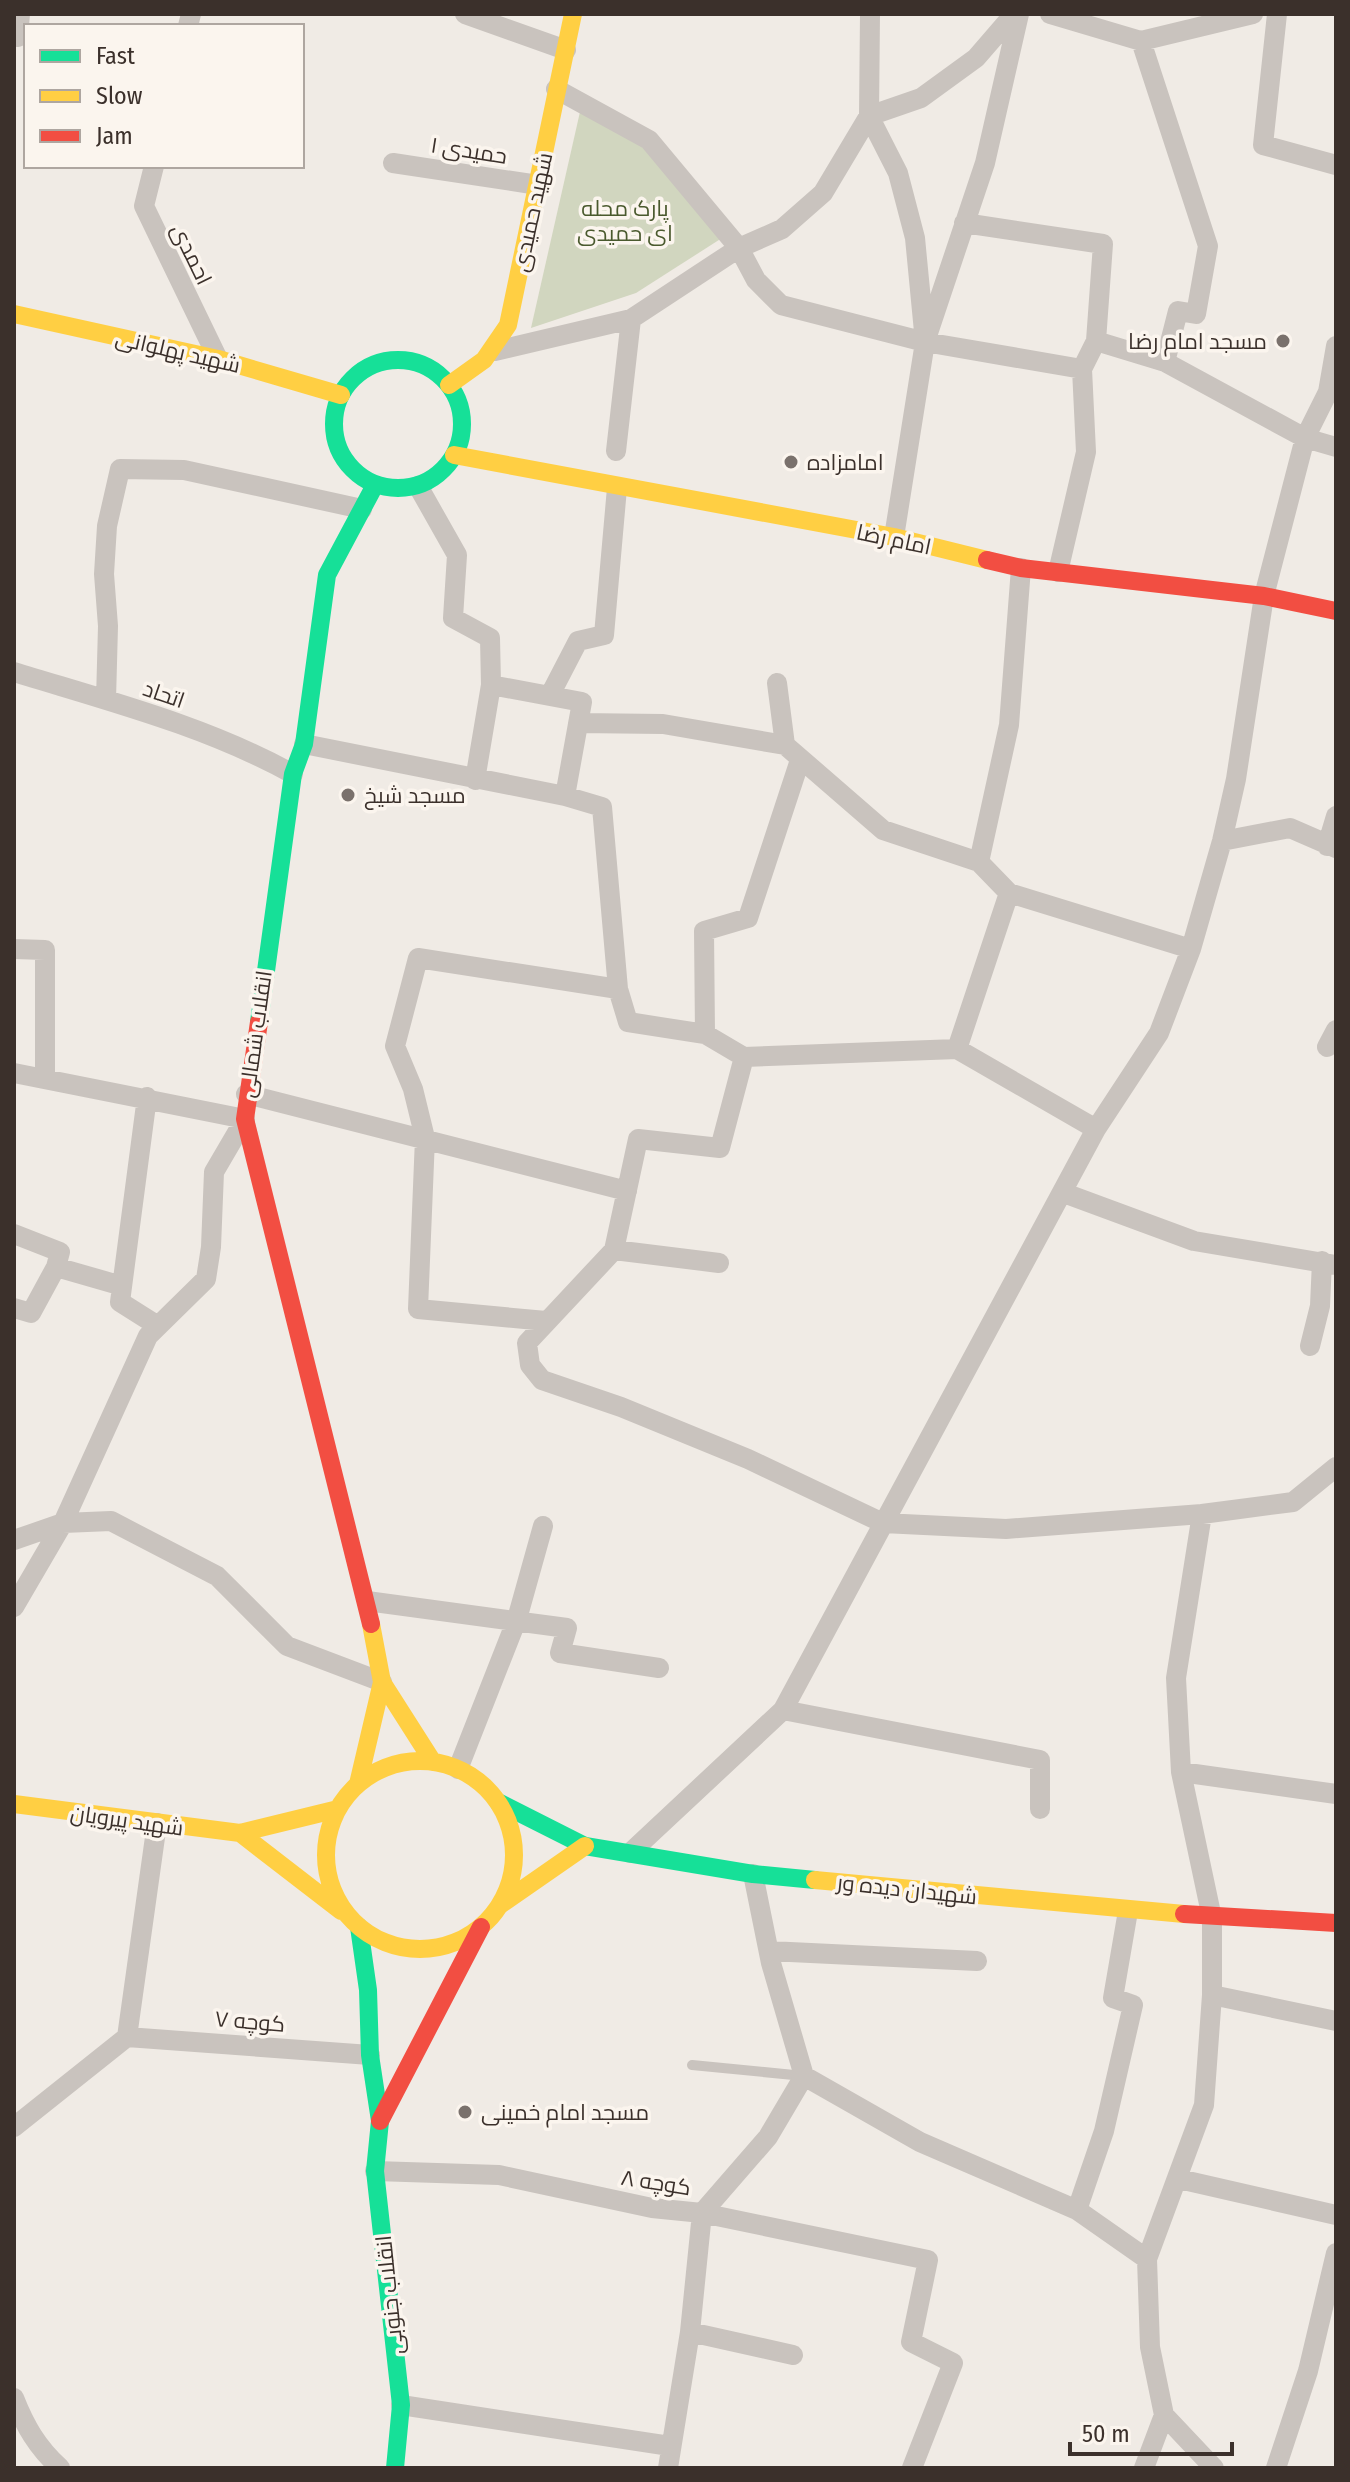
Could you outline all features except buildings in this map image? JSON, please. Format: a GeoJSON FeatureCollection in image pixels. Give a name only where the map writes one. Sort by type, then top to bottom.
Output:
{"type":"FeatureCollection","features":[{"type":"Feature","properties":{"kind":"main road","name":"شهید حمیدی"},"geometry":{"type":"LineString","coordinates":[[449,385],[471,374],[495,351],[508,325],[573,14]]}},
{"type":"Feature","properties":{"kind":"main road","name":"شهید پهلوانی"},"geometry":{"type":"LineString","coordinates":[[14,314],[218,359],[341,395]]}},
{"type":"Feature","properties":{"kind":"main road"},"geometry":{"type":"LineString","coordinates":[[399,359],[420,364],[449,385],[457,398],[462,423],[454,455],[442,471],[418,486],[391,488],[375,485],[346,466],[333,429],[335,409],[341,395],[358,373],[378,363],[399,359]]}},
{"type":"Feature","properties":{"kind":"main road","name":"امام رضا"},"geometry":{"type":"LineString","coordinates":[[454,455],[617,488],[894,537],[1021,568],[1264,596],[1336,611]]}},
{"type":"Feature","properties":{"kind":"main road","name":"انقلاب شمالی"},"geometry":{"type":"LineString","coordinates":[[375,485],[327,575],[304,744],[293,774],[246,1094],[245,1119],[367,1601],[382,1682]]}},
{"type":"Feature","properties":{"kind":"main road"},"geometry":{"type":"LineString","coordinates":[[382,1682],[433,1762]]}},
{"type":"Feature","properties":{"kind":"main road"},"geometry":{"type":"LineString","coordinates":[[358,1784],[382,1682]]}},
{"type":"Feature","properties":{"kind":"main road"},"geometry":{"type":"LineString","coordinates":[[380,2121],[370,2055],[368,1990],[352,1921],[332,1890],[326,1863],[328,1835],[338,1809],[358,1784],[381,1770],[406,1762],[433,1762],[458,1769],[480,1783],[498,1802],[510,1826],[514,1853],[511,1880],[499,1905]]}},
{"type":"Feature","properties":{"kind":"main road","name":"شهیدان دیده ور"},"geometry":{"type":"LineString","coordinates":[[498,1802],[585,1846],[753,1874],[1128,1911],[1336,1923]]}},
{"type":"Feature","properties":{"kind":"main road","name":"شهید پیرویان"},"geometry":{"type":"LineString","coordinates":[[14,1804],[240,1833]]}},
{"type":"Feature","properties":{"kind":"main road"},"geometry":{"type":"LineString","coordinates":[[240,1833],[338,1809]]}},
{"type":"Feature","properties":{"kind":"main road"},"geometry":{"type":"LineString","coordinates":[[240,1833],[381,1941],[407,1949],[433,1948],[459,1941],[481,1926]]}},
{"type":"Feature","properties":{"kind":"main road"},"geometry":{"type":"LineString","coordinates":[[380,2121],[481,1926],[499,1905],[585,1846]]}},
{"type":"Feature","properties":{"kind":"main road","name":"انقلاب جنوبی"},"geometry":{"type":"LineString","coordinates":[[380,2121],[375,2171],[401,2405],[395,2468]]}},
{"type":"Feature","properties":{"kind":"street"},"geometry":{"type":"LineString","coordinates":[[14,36],[18,37],[20,14]]}},
{"type":"Feature","properties":{"kind":"street"},"geometry":{"type":"LineString","coordinates":[[465,14],[566,50]]}},
{"type":"Feature","properties":{"kind":"street"},"geometry":{"type":"LineString","coordinates":[[870,14],[869,116],[898,173],[915,238],[925,342]]}},
{"type":"Feature","properties":{"kind":"street"},"geometry":{"type":"LineString","coordinates":[[495,351],[631,319],[739,248],[782,229],[823,193],[869,116],[921,98],[976,58],[1017,14]]}},
{"type":"Feature","properties":{"kind":"street"},"geometry":{"type":"LineString","coordinates":[[894,537],[925,342],[985,163],[1017,14]]}},
{"type":"Feature","properties":{"kind":"street"},"geometry":{"type":"LineString","coordinates":[[1050,14],[1083,19],[1141,41],[1253,14]]}},
{"type":"Feature","properties":{"kind":"street"},"geometry":{"type":"LineString","coordinates":[[1277,14],[1263,145],[1336,165]]}},
{"type":"Feature","properties":{"kind":"street"},"geometry":{"type":"LineString","coordinates":[[1141,41],[1208,246],[1196,314],[1178,311],[1165,362]]}},
{"type":"Feature","properties":{"kind":"street"},"geometry":{"type":"LineString","coordinates":[[556,89],[649,140],[739,248],[756,280],[781,305],[925,342],[1082,369]]}},
{"type":"Feature","properties":{"kind":"street","name":"حمیدی ۱"},"geometry":{"type":"LineString","coordinates":[[393,163],[538,185]]}},
{"type":"Feature","properties":{"kind":"street","name":"احمدی"},"geometry":{"type":"LineString","coordinates":[[154,168],[144,206],[218,359]]}},
{"type":"Feature","properties":{"kind":"street"},"geometry":{"type":"LineString","coordinates":[[964,223],[1103,244],[1096,341],[1082,369],[1086,452],[1058,572]]}},
{"type":"Feature","properties":{"kind":"street"},"geometry":{"type":"LineString","coordinates":[[616,451],[631,319]]}},
{"type":"Feature","properties":{"kind":"street"},"geometry":{"type":"LineString","coordinates":[[1096,341],[1165,362],[1305,438],[1336,447]]}},
{"type":"Feature","properties":{"kind":"street"},"geometry":{"type":"LineString","coordinates":[[630,1853],[783,1710],[1096,1129],[1159,1033],[1191,949],[1222,841],[1236,779],[1264,596],[1305,438],[1328,392],[1336,346]]}},
{"type":"Feature","properties":{"kind":"street"},"geometry":{"type":"LineString","coordinates":[[106,700],[108,626],[104,574],[107,526],[120,469],[184,470],[362,509]]}},
{"type":"Feature","properties":{"kind":"street"},"geometry":{"type":"LineString","coordinates":[[418,486],[457,555],[453,618],[490,638],[491,685],[475,780]]}},
{"type":"Feature","properties":{"kind":"street"},"geometry":{"type":"LineString","coordinates":[[550,695],[578,641],[604,635],[617,488]]}},
{"type":"Feature","properties":{"kind":"street"},"geometry":{"type":"LineString","coordinates":[[979,862],[1009,725],[1021,568]]}},
{"type":"Feature","properties":{"kind":"street","name":"اتحاد"},"geometry":{"type":"LineString","coordinates":[[14,672],[250,750],[293,774]]}},
{"type":"Feature","properties":{"kind":"street"},"geometry":{"type":"LineString","coordinates":[[705,1034],[704,931],[748,918],[792,752],[777,683]]}},
{"type":"Feature","properties":{"kind":"street"},"geometry":{"type":"LineString","coordinates":[[491,685],[582,702],[565,796]]}},
{"type":"Feature","properties":{"kind":"street"},"geometry":{"type":"LineString","coordinates":[[578,723],[663,724],[792,752],[883,830],[979,862],[1009,893],[1191,949]]}},
{"type":"Feature","properties":{"kind":"street"},"geometry":{"type":"LineString","coordinates":[[304,744],[565,796],[602,807],[618,989],[628,1022],[705,1034],[744,1057],[957,1049],[1096,1129]]}},
{"type":"Feature","properties":{"kind":"street"},"geometry":{"type":"LineString","coordinates":[[1222,841],[1290,828],[1332,847],[1336,816]]}},
{"type":"Feature","properties":{"kind":"street"},"geometry":{"type":"LineString","coordinates":[[957,1049],[1009,893]]}},
{"type":"Feature","properties":{"kind":"street"},"geometry":{"type":"LineString","coordinates":[[14,949],[45,950],[45,1078]]}},
{"type":"Feature","properties":{"kind":"street"},"geometry":{"type":"LineString","coordinates":[[546,1321],[418,1309],[425,1138],[413,1089],[395,1046],[418,958],[618,989]]}},
{"type":"Feature","properties":{"kind":"street"},"geometry":{"type":"LineString","coordinates":[[744,1057],[720,1148],[638,1139],[614,1250],[527,1343],[530,1365],[542,1380],[621,1407],[748,1459],[883,1523],[1006,1529],[1202,1514],[1293,1502],[1336,1467]]}},
{"type":"Feature","properties":{"kind":"street"},"geometry":{"type":"LineString","coordinates":[[14,1073],[147,1097],[245,1119],[214,1172],[211,1247],[206,1279],[148,1336],[63,1523],[14,1607]]}},
{"type":"Feature","properties":{"kind":"street"},"geometry":{"type":"LineString","coordinates":[[246,1094],[627,1191]]}},
{"type":"Feature","properties":{"kind":"street"},"geometry":{"type":"LineString","coordinates":[[147,1097],[120,1302],[158,1326]]}},
{"type":"Feature","properties":{"kind":"street"},"geometry":{"type":"LineString","coordinates":[[1064,1193],[1194,1241],[1329,1263],[1310,1346]]}},
{"type":"Feature","properties":{"kind":"street"},"geometry":{"type":"LineString","coordinates":[[14,1234],[60,1252],[56,1267],[31,1313],[14,1308]]}},
{"type":"Feature","properties":{"kind":"street"},"geometry":{"type":"LineString","coordinates":[[614,1250],[719,1263]]}},
{"type":"Feature","properties":{"kind":"street"},"geometry":{"type":"LineString","coordinates":[[56,1267],[122,1286]]}},
{"type":"Feature","properties":{"kind":"street"},"geometry":{"type":"LineString","coordinates":[[1202,1514],[1176,1678],[1181,1772],[1212,1918],[1212,1995],[1204,2105],[1147,2259],[1150,2347],[1164,2415],[1214,2468]]}},
{"type":"Feature","properties":{"kind":"street"},"geometry":{"type":"LineString","coordinates":[[14,1540],[63,1523],[111,1521],[217,1576],[287,1646],[382,1682]]}},
{"type":"Feature","properties":{"kind":"street"},"geometry":{"type":"LineString","coordinates":[[458,1769],[517,1619],[543,1526]]}},
{"type":"Feature","properties":{"kind":"street"},"geometry":{"type":"LineString","coordinates":[[367,1601],[567,1628],[560,1653],[659,1668]]}},
{"type":"Feature","properties":{"kind":"street"},"geometry":{"type":"LineString","coordinates":[[783,1710],[1040,1760],[1040,1809]]}},
{"type":"Feature","properties":{"kind":"street"},"geometry":{"type":"LineString","coordinates":[[1181,1772],[1336,1794]]}},
{"type":"Feature","properties":{"kind":"street"},"geometry":{"type":"LineString","coordinates":[[15,2125],[127,2037],[157,1823]]}},
{"type":"Feature","properties":{"kind":"street"},"geometry":{"type":"LineString","coordinates":[[753,1874],[769,1951],[804,2076],[920,2142],[1077,2210],[1147,2259]]}},
{"type":"Feature","properties":{"kind":"street"},"geometry":{"type":"LineString","coordinates":[[1077,2210],[1104,2131],[1133,2005],[1113,1998],[1128,1911]]}},
{"type":"Feature","properties":{"kind":"street"},"geometry":{"type":"LineString","coordinates":[[769,1951],[977,1961]]}},
{"type":"Feature","properties":{"kind":"street"},"geometry":{"type":"LineString","coordinates":[[1212,1995],[1336,2021]]}},
{"type":"Feature","properties":{"kind":"street","name":"کوچه ۷"},"geometry":{"type":"LineString","coordinates":[[127,2037],[370,2055]]}},
{"type":"Feature","properties":{"kind":"street"},"geometry":{"type":"LineString","coordinates":[[668,2468],[690,2332],[702,2213],[768,2137],[804,2076]]}},
{"type":"Feature","properties":{"kind":"street","name":"کوچه ۸"},"geometry":{"type":"LineString","coordinates":[[375,2171],[499,2175],[652,2208],[702,2213],[928,2260],[911,2342],[953,2363],[912,2468]]}},
{"type":"Feature","properties":{"kind":"street"},"geometry":{"type":"LineString","coordinates":[[1179,2179],[1336,2215]]}},
{"type":"Feature","properties":{"kind":"street"},"geometry":{"type":"LineString","coordinates":[[1276,2468],[1308,2371],[1336,2253]]}},
{"type":"Feature","properties":{"kind":"street"},"geometry":{"type":"LineString","coordinates":[[690,2332],[793,2355]]}},
{"type":"Feature","properties":{"kind":"street"},"geometry":{"type":"LineString","coordinates":[[14,2398],[26,2428],[42,2452],[60,2468]]}},
{"type":"Feature","properties":{"kind":"street"},"geometry":{"type":"LineString","coordinates":[[401,2405],[670,2446]]}},
{"type":"Feature","properties":{"kind":"street"},"geometry":{"type":"LineString","coordinates":[[1144,2468],[1164,2415]]}},
{"type":"Feature","properties":{"kind":"lane"},"geometry":{"type":"LineString","coordinates":[[692,2065],[804,2076]]}},
{"type":"Feature","properties":{"kind":"green space","name":"پارک محله ای حمیدی"},"geometry":{"type":"Polygon","coordinates":[[[582,103],[633,135],[722,238],[636,293],[531,328],[582,103]]]}},
{"type":"Feature","properties":{"kind":"traffic: fast"},"geometry":{"type":"LineString","coordinates":[[398,360],[423,365],[443,379],[457,399],[462,424],[457,449],[443,469],[423,483],[398,488],[373,483],[353,469],[339,449],[334,424],[339,399],[353,379],[373,365],[398,360]]}},
{"type":"Feature","properties":{"kind":"traffic: fast"},"geometry":{"type":"LineString","coordinates":[[259,1022],[293,774],[304,744],[327,575],[375,485]]}},
{"type":"Feature","properties":{"kind":"traffic: fast"},"geometry":{"type":"LineString","coordinates":[[498,1802],[585,1846],[753,1874],[815,1880]]}},
{"type":"Feature","properties":{"kind":"traffic: fast"},"geometry":{"type":"LineString","coordinates":[[359,1927],[368,1990],[370,2055],[380,2121],[375,2171],[401,2405],[395,2468]]}},
{"type":"Feature","properties":{"kind":"traffic: slow"},"geometry":{"type":"LineString","coordinates":[[449,385],[484,360],[508,325],[573,14]]}},
{"type":"Feature","properties":{"kind":"traffic: slow"},"geometry":{"type":"LineString","coordinates":[[14,314],[218,359],[341,395]]}},
{"type":"Feature","properties":{"kind":"traffic: slow"},"geometry":{"type":"LineString","coordinates":[[454,455],[894,537],[987,560]]}},
{"type":"Feature","properties":{"kind":"traffic: slow"},"geometry":{"type":"LineString","coordinates":[[371,1624],[382,1682],[433,1762]]}},
{"type":"Feature","properties":{"kind":"traffic: slow"},"geometry":{"type":"LineString","coordinates":[[358,1784],[382,1682]]}},
{"type":"Feature","properties":{"kind":"traffic: slow"},"geometry":{"type":"LineString","coordinates":[[420,1761],[456,1769],[486,1789],[506,1819],[514,1855],[506,1891],[486,1921],[456,1941],[420,1949],[384,1941],[354,1921],[334,1891],[326,1855],[334,1819],[354,1789],[384,1769],[420,1761]]}},
{"type":"Feature","properties":{"kind":"traffic: slow"},"geometry":{"type":"LineString","coordinates":[[14,1804],[240,1833],[338,1809]]}},
{"type":"Feature","properties":{"kind":"traffic: slow"},"geometry":{"type":"LineString","coordinates":[[240,1833],[341,1911]]}},
{"type":"Feature","properties":{"kind":"traffic: slow"},"geometry":{"type":"LineString","coordinates":[[500,1905],[585,1846]]}},
{"type":"Feature","properties":{"kind":"traffic: slow"},"geometry":{"type":"LineString","coordinates":[[815,1880],[1184,1914]]}},
{"type":"Feature","properties":{"kind":"traffic: jam"},"geometry":{"type":"LineString","coordinates":[[987,560],[1021,568],[1264,596],[1336,611]]}},
{"type":"Feature","properties":{"kind":"traffic: jam"},"geometry":{"type":"LineString","coordinates":[[259,1022],[245,1119],[371,1624]]}},
{"type":"Feature","properties":{"kind":"traffic: jam"},"geometry":{"type":"LineString","coordinates":[[1184,1914],[1336,1923]]}},
{"type":"Feature","properties":{"kind":"traffic: jam"},"geometry":{"type":"LineString","coordinates":[[380,2121],[481,1927]]}},
{"type":"Feature","properties":{"kind":"place","name":"مسجد امام رضا"},"geometry":{"type":"Point","coordinates":[1283,341]}},
{"type":"Feature","properties":{"kind":"place","name":"امامزاده"},"geometry":{"type":"Point","coordinates":[791,462]}},
{"type":"Feature","properties":{"kind":"place","name":"مسجد شیخ"},"geometry":{"type":"Point","coordinates":[348,795]}},
{"type":"Feature","properties":{"kind":"place","name":"مسجد امام خمینی"},"geometry":{"type":"Point","coordinates":[465,2112]}}]}
